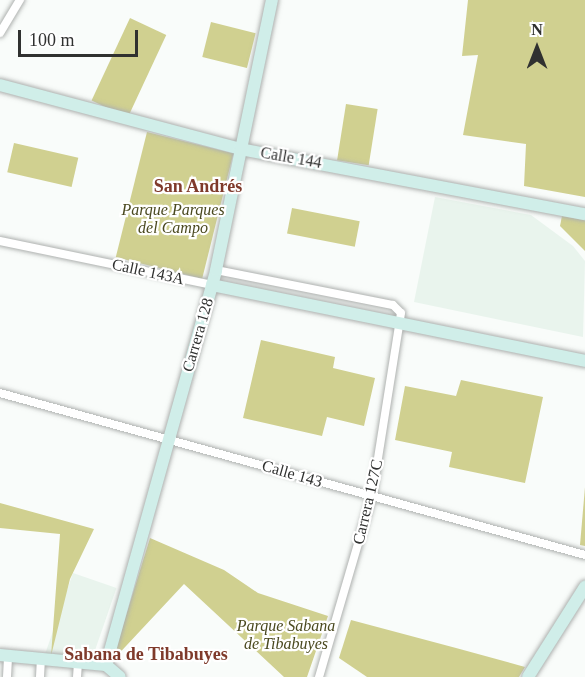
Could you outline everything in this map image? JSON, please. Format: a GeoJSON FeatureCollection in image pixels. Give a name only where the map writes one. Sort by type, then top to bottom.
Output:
{"type":"FeatureCollection","features":[{"type":"Feature","properties":{"kind":"street"},"geometry":{"type":"LineString","coordinates":[[0,33],[20,0]]}},
{"type":"Feature","properties":{"kind":"street","name":"Carrera 128"},"geometry":{"type":"LineString","coordinates":[[106,665],[216,270],[272,0]]}},
{"type":"Feature","properties":{"kind":"street","name":"Calle 144"},"geometry":{"type":"LineString","coordinates":[[0,84],[240,149],[585,214]]}},
{"type":"Feature","properties":{"kind":"street","name":"Calle 143A"},"geometry":{"type":"LineString","coordinates":[[0,241],[585,361]]}},
{"type":"Feature","properties":{"kind":"street"},"geometry":{"type":"LineString","coordinates":[[216,270],[393,305],[401,312],[401,324]]}},
{"type":"Feature","properties":{"kind":"street","name":"Carrera 127C"},"geometry":{"type":"LineString","coordinates":[[319,677],[372,496],[401,324]]}},
{"type":"Feature","properties":{"kind":"street","name":"Calle 143"},"geometry":{"type":"LineString","coordinates":[[0,393],[585,555]]}},
{"type":"Feature","properties":{"kind":"street"},"geometry":{"type":"LineString","coordinates":[[528,677],[585,587]]}},
{"type":"Feature","properties":{"kind":"street"},"geometry":{"type":"LineString","coordinates":[[7,677],[4,656],[106,665],[120,677]]}},
{"type":"Feature","properties":{"kind":"street"},"geometry":{"type":"LineString","coordinates":[[40,677],[41,659]]}},
{"type":"Feature","properties":{"kind":"street"},"geometry":{"type":"LineString","coordinates":[[76,677],[78,662]]}},
{"type":"Feature","properties":{"kind":"shaded area"},"geometry":{"type":"Polygon","coordinates":[[[435,197],[531,215],[573,246],[585,261],[583,337],[414,302],[435,197]]]}},
{"type":"Feature","properties":{"kind":"shaded area"},"geometry":{"type":"Polygon","coordinates":[[[73,573],[116,588],[88,669],[45,654],[73,573]]]}},
{"type":"Feature","properties":{"kind":"green space"},"geometry":{"type":"Polygon","coordinates":[[[468,0],[585,0],[585,197],[524,186],[526,144],[463,135],[478,55],[462,56],[468,0]]]}},
{"type":"Feature","properties":{"kind":"green space"},"geometry":{"type":"Polygon","coordinates":[[[130,18],[166,35],[128,117],[92,100],[130,18]]]}},
{"type":"Feature","properties":{"kind":"green space"},"geometry":{"type":"Polygon","coordinates":[[[211,22],[256,33],[247,68],[202,57],[211,22]]]}},
{"type":"Feature","properties":{"kind":"green space"},"geometry":{"type":"Polygon","coordinates":[[[346,104],[378,109],[369,165],[337,160],[346,104]]]}},
{"type":"Feature","properties":{"kind":"green space","name":"Parque Parques del Campo"},"geometry":{"type":"Polygon","coordinates":[[[147,132],[233,154],[202,279],[116,257],[147,132]]]}},
{"type":"Feature","properties":{"kind":"green space"},"geometry":{"type":"Polygon","coordinates":[[[14,143],[78,158],[72,187],[7,172],[14,143]]]}},
{"type":"Feature","properties":{"kind":"green space"},"geometry":{"type":"Polygon","coordinates":[[[292,208],[360,221],[355,247],[287,234],[292,208]]]}},
{"type":"Feature","properties":{"kind":"green space"},"geometry":{"type":"Polygon","coordinates":[[[562,216],[585,220],[585,251],[560,226],[562,216]]]}},
{"type":"Feature","properties":{"kind":"green space"},"geometry":{"type":"Polygon","coordinates":[[[261,340],[335,357],[333,368],[375,378],[364,426],[327,417],[322,436],[243,418],[261,340]]]}},
{"type":"Feature","properties":{"kind":"green space"},"geometry":{"type":"Polygon","coordinates":[[[461,380],[543,397],[525,483],[449,467],[452,452],[395,440],[405,386],[456,396],[461,380]]]}},
{"type":"Feature","properties":{"kind":"green space"},"geometry":{"type":"Polygon","coordinates":[[[585,487],[585,546],[580,545],[585,487]]]}},
{"type":"Feature","properties":{"kind":"green space"},"geometry":{"type":"Polygon","coordinates":[[[0,503],[94,529],[70,579],[51,656],[60,534],[0,528],[0,503]]]}},
{"type":"Feature","properties":{"kind":"green space","name":"Parque Sabana de Tibabuyes"},"geometry":{"type":"Polygon","coordinates":[[[150,538],[224,570],[258,593],[328,616],[307,677],[284,677],[184,584],[112,661],[150,538]]]}},
{"type":"Feature","properties":{"kind":"green space"},"geometry":{"type":"Polygon","coordinates":[[[351,620],[525,667],[519,677],[367,677],[339,658],[351,620]]]}},
{"type":"Feature","properties":{"kind":"district","name":"San Andrés"},"geometry":{"type":"Point","coordinates":[198,186]}},
{"type":"Feature","properties":{"kind":"district","name":"Sabana de Tibabuyes"},"geometry":{"type":"Point","coordinates":[146,654]}}]}
